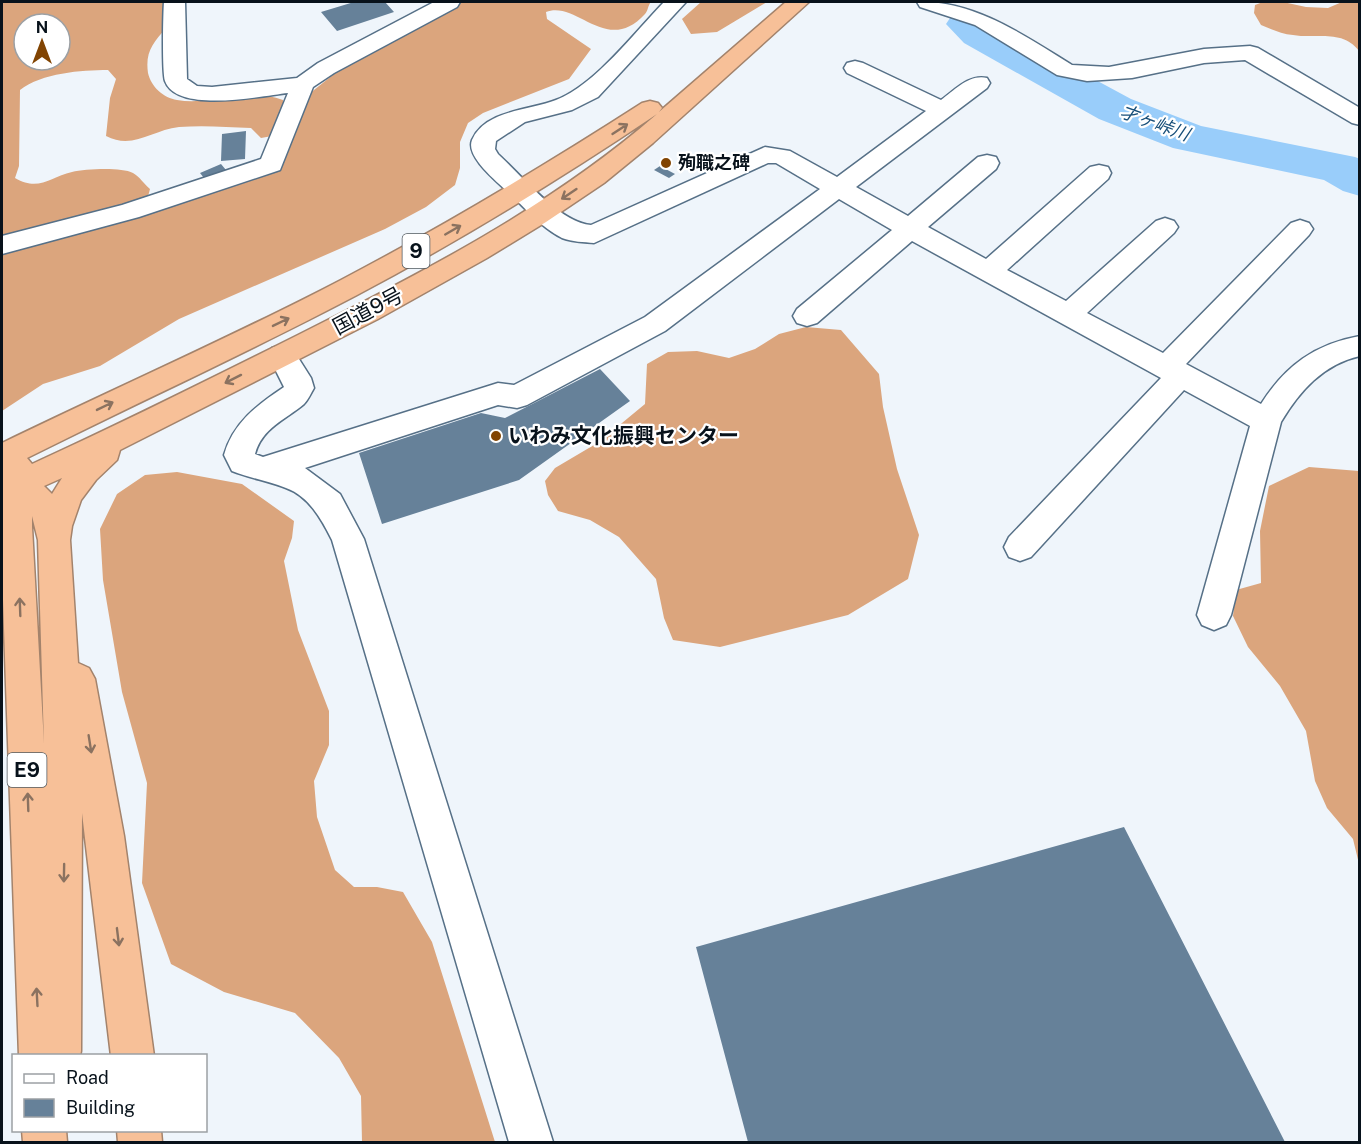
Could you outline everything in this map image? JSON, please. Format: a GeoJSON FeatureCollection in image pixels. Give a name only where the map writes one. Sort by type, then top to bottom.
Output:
{"type":"FeatureCollection","features":[{"type":"Feature","properties":{"kind":"highway","name":"国道9号"},"geometry":{"type":"LineString","coordinates":[[5,472],[139,428],[478,252],[544,212],[595,177],[644,138],[798,2]]}},
{"type":"Feature","properties":{"kind":"highway","name":"国道9号"},"geometry":{"type":"LineString","coordinates":[[5,472],[17,469],[31,448],[53,432],[304,310],[453,231],[597,143],[759,35]]}},
{"type":"Feature","properties":{"kind":"highway"},"geometry":{"type":"LineString","coordinates":[[54,540],[58,514],[76,481],[107,452],[139,428]]}},
{"type":"Feature","properties":{"kind":"highway"},"geometry":{"type":"LineString","coordinates":[[5,472],[36,496],[51,523],[57,583],[85,714],[105,836],[133,1054]]}},
{"type":"Feature","properties":{"kind":"highway","name":"E9"},"geometry":{"type":"LineString","coordinates":[[5,472],[40,1054]]}},
{"type":"Feature","properties":{"kind":"highway","name":"E9"},"geometry":{"type":"LineString","coordinates":[[57,583],[63,735],[64,856],[60,1054]]}},
{"type":"Feature","properties":{"kind":"street"},"geometry":{"type":"LineString","coordinates":[[174,2],[176,80],[192,92],[212,94],[303,84],[449,2]]}},
{"type":"Feature","properties":{"kind":"street"},"geometry":{"type":"LineString","coordinates":[[675,2],[590,92],[564,105],[517,117],[489,133],[484,141],[483,149],[489,159],[544,212],[572,232],[594,234],[765,155],[781,156],[988,272],[1266,421]]}},
{"type":"Feature","properties":{"kind":"street"},"geometry":{"type":"LineString","coordinates":[[928,2],[983,20],[1065,70],[1080,75],[1118,73],[1229,51],[1250,53],[1359,118]]}},
{"type":"Feature","properties":{"kind":"street"},"geometry":{"type":"LineString","coordinates":[[855,68],[944,110]]}},
{"type":"Feature","properties":{"kind":"street"},"geometry":{"type":"LineString","coordinates":[[261,470],[498,394],[517,398],[655,324],[979,83]]}},
{"type":"Feature","properties":{"kind":"street"},"geometry":{"type":"LineString","coordinates":[[2,245],[130,211],[271,164],[303,84]]}},
{"type":"Feature","properties":{"kind":"street"},"geometry":{"type":"LineString","coordinates":[[807,316],[987,163]]}},
{"type":"Feature","properties":{"kind":"street"},"geometry":{"type":"LineString","coordinates":[[988,272],[1099,173]]}},
{"type":"Feature","properties":{"kind":"street"},"geometry":{"type":"LineString","coordinates":[[1069,314],[1165,227]]}},
{"type":"Feature","properties":{"kind":"street"},"geometry":{"type":"LineString","coordinates":[[1020,547],[1300,229]]}},
{"type":"Feature","properties":{"kind":"street"},"geometry":{"type":"LineString","coordinates":[[1214,615],[1266,421],[1279,399],[1320,358],[1359,346]]}},
{"type":"Feature","properties":{"kind":"street"},"geometry":{"type":"LineString","coordinates":[[282,355],[296,378],[299,388],[295,395],[255,425],[241,441],[239,455],[243,462],[261,470],[297,478],[330,503],[348,539],[531,1143]]}},
{"type":"Feature","properties":{"kind":"shaded area"},"geometry":{"type":"Polygon","coordinates":[[[166,2],[166,28],[149,53],[147,66],[150,78],[159,91],[167,97],[190,101],[256,95],[283,100],[284,107],[272,136],[261,138],[251,128],[197,126],[169,129],[125,141],[106,136],[110,98],[116,79],[108,70],[50,76],[29,84],[20,90],[19,166],[15,178],[23,182],[38,184],[78,171],[120,170],[135,174],[150,189],[147,200],[2,238],[2,3],[166,2]]]}},
{"type":"Feature","properties":{"kind":"shaded area"},"geometry":{"type":"Polygon","coordinates":[[[460,2],[651,2],[645,14],[631,25],[618,30],[605,29],[558,10],[546,12],[547,19],[591,49],[569,79],[483,113],[468,123],[460,142],[460,168],[455,185],[426,207],[385,229],[179,319],[100,366],[43,384],[2,411],[2,253],[83,231],[272,170],[284,162],[304,98],[339,70],[460,2]]]}},
{"type":"Feature","properties":{"kind":"shaded area"},"geometry":{"type":"Polygon","coordinates":[[[701,2],[767,2],[717,32],[691,34],[682,19],[701,2]]]}},
{"type":"Feature","properties":{"kind":"shaded area"},"geometry":{"type":"Polygon","coordinates":[[[1263,2],[1283,2],[1306,7],[1328,8],[1342,2],[1359,2],[1359,51],[1352,44],[1337,37],[1301,36],[1276,31],[1261,25],[1254,13],[1255,5],[1263,2]]]}},
{"type":"Feature","properties":{"kind":"shaded area"},"geometry":{"type":"Polygon","coordinates":[[[806,327],[841,330],[879,374],[883,407],[897,469],[919,535],[908,579],[848,615],[720,647],[673,640],[664,618],[656,579],[619,537],[590,520],[558,511],[548,495],[545,481],[555,468],[599,442],[645,404],[647,364],[668,352],[697,351],[729,358],[755,349],[779,334],[806,327]]]}},
{"type":"Feature","properties":{"kind":"shaded area"},"geometry":{"type":"Polygon","coordinates":[[[1309,467],[1359,471],[1359,864],[1353,839],[1327,808],[1315,781],[1306,731],[1280,686],[1248,647],[1233,616],[1236,590],[1261,583],[1260,531],[1269,486],[1309,467]]]}},
{"type":"Feature","properties":{"kind":"shaded area"},"geometry":{"type":"Polygon","coordinates":[[[177,472],[242,484],[294,521],[292,538],[284,561],[298,630],[329,711],[329,745],[314,781],[317,817],[335,870],[354,887],[377,887],[403,892],[432,942],[495,1142],[362,1142],[361,1096],[339,1058],[295,1013],[224,992],[171,964],[142,883],[147,783],[122,692],[103,580],[100,529],[117,494],[145,475],[177,472]]]}},
{"type":"Feature","properties":{"kind":"building"},"geometry":{"type":"Polygon","coordinates":[[[354,2],[385,2],[394,12],[337,31],[321,12],[354,2]]]}},
{"type":"Feature","properties":{"kind":"building"},"geometry":{"type":"Polygon","coordinates":[[[246,131],[245,159],[221,161],[222,134],[246,131]]]}},
{"type":"Feature","properties":{"kind":"building"},"geometry":{"type":"Polygon","coordinates":[[[221,164],[226,170],[204,178],[200,173],[221,164]]]}},
{"type":"Feature","properties":{"kind":"building"},"geometry":{"type":"Polygon","coordinates":[[[660,166],[675,174],[669,178],[654,170],[660,166]]]}},
{"type":"Feature","properties":{"kind":"building","name":"いわみ文化振興センター"},"geometry":{"type":"Polygon","coordinates":[[[600,369],[630,401],[519,480],[382,524],[359,453],[481,413],[505,418],[600,369]]]}},
{"type":"Feature","properties":{"kind":"building"},"geometry":{"type":"Polygon","coordinates":[[[1124,827],[1285,1142],[748,1142],[696,947],[1124,827]]]}},
{"type":"Feature","properties":{"kind":"waterway","name":"才ヶ峠川"},"geometry":{"type":"LineString","coordinates":[[967,24],[979,34],[1115,109],[1190,138],[1338,168],[1360,180]]}},
{"type":"Feature","properties":{"kind":"place","name":"殉職之碑"},"geometry":{"type":"Point","coordinates":[666,163]}},
{"type":"Feature","properties":{"kind":"place","name":"いわみ文化振興センター"},"geometry":{"type":"Point","coordinates":[496,436]}}]}
